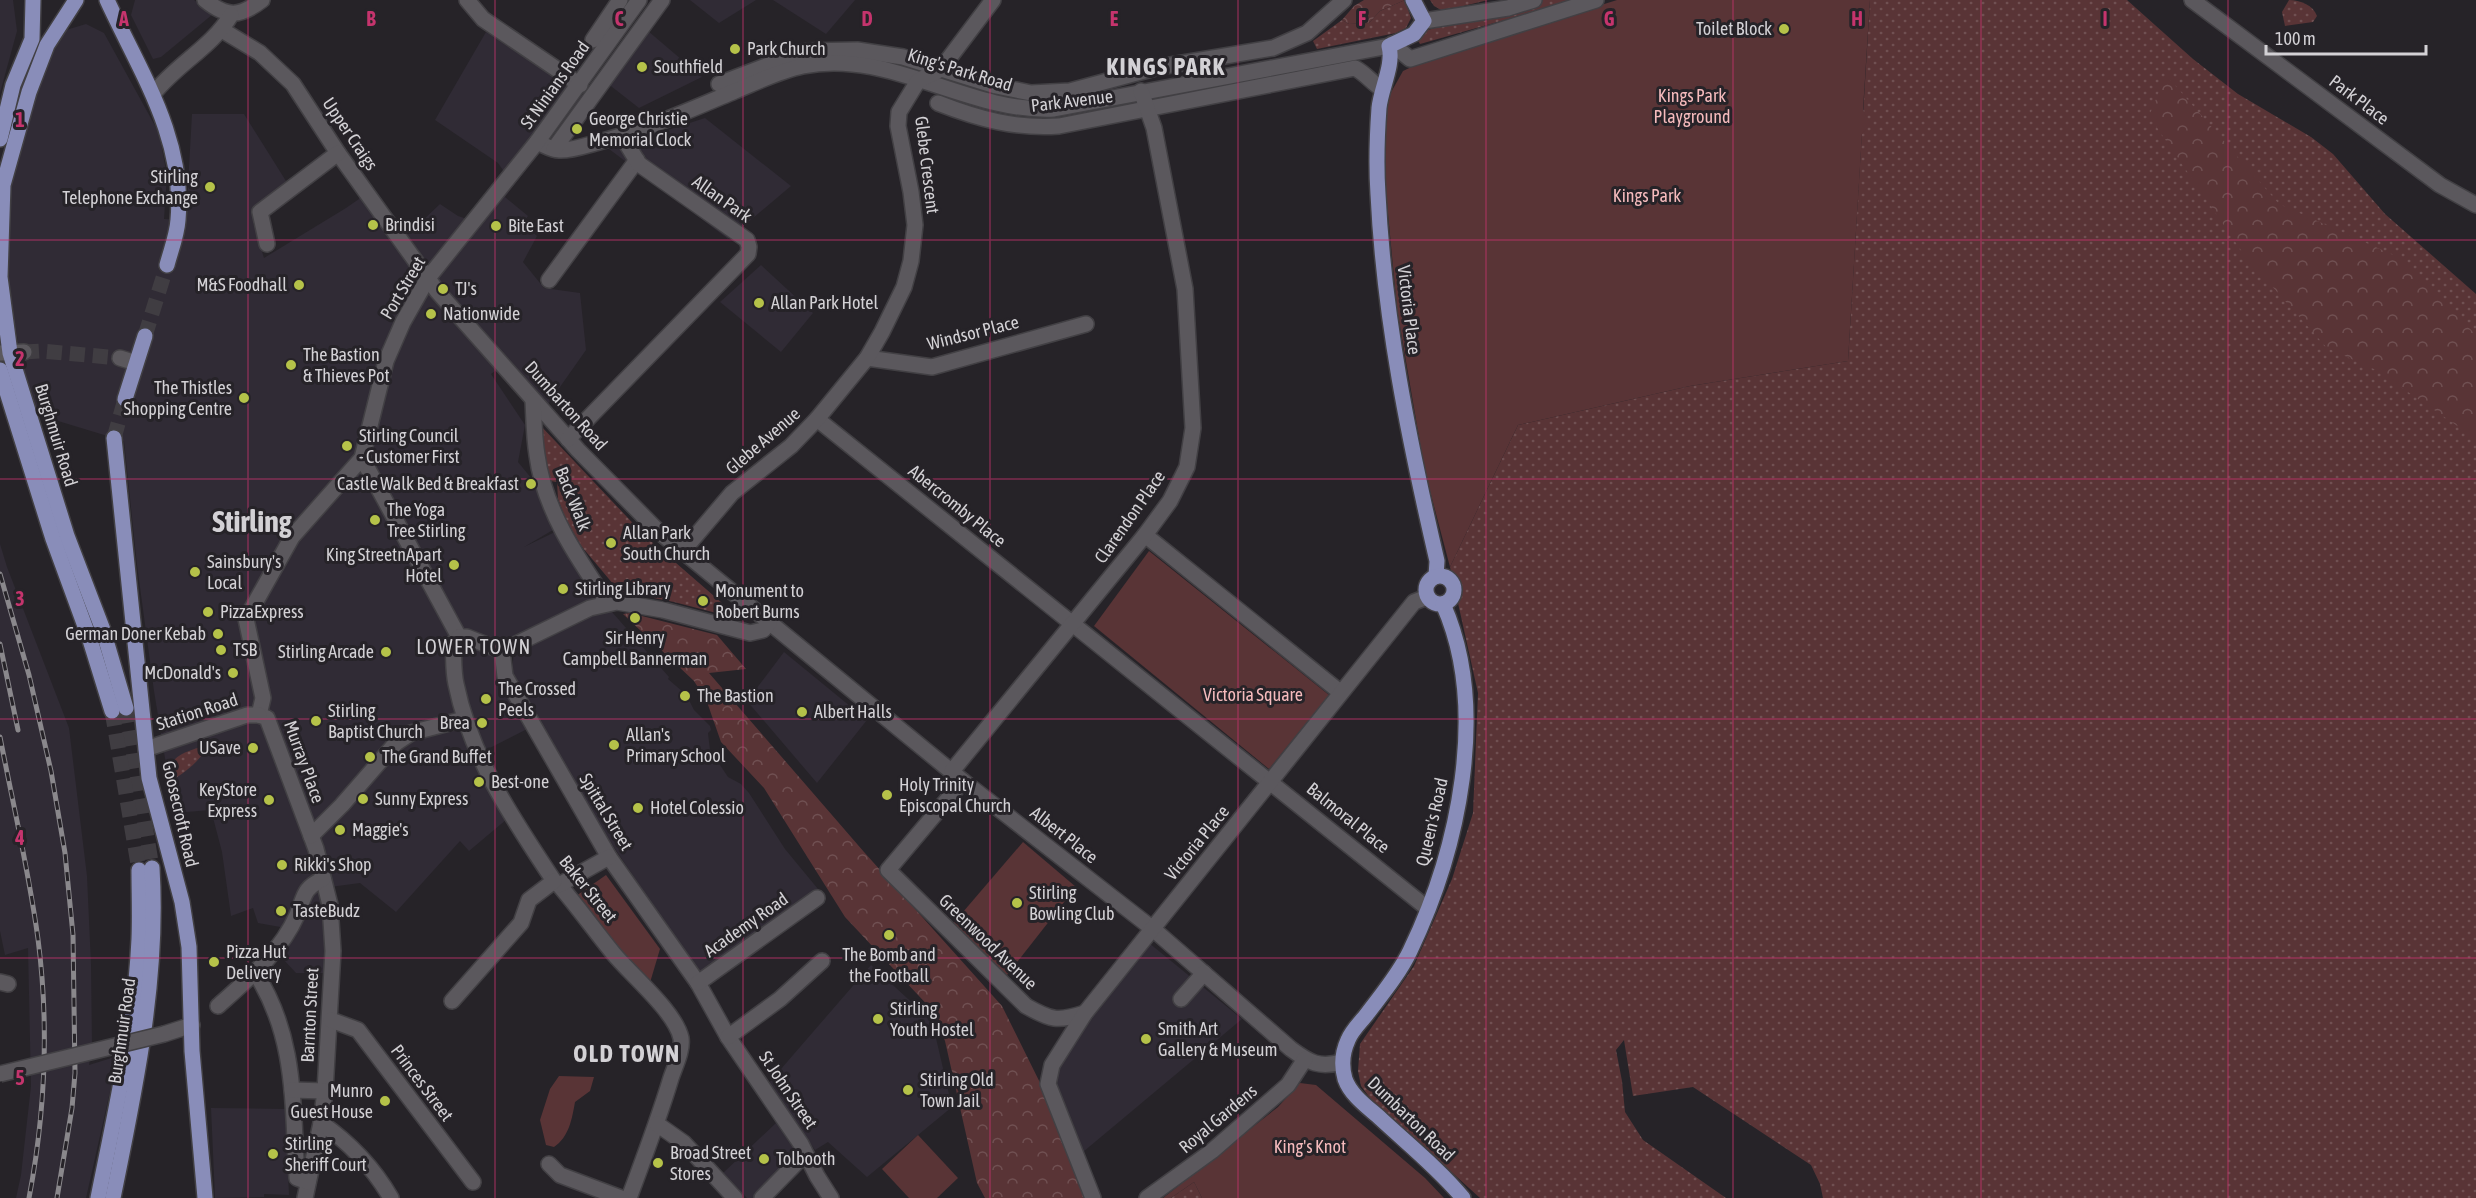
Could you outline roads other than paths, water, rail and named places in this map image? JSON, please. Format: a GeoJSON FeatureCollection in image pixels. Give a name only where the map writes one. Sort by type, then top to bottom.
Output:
{"type":"FeatureCollection","features":[{"type":"Feature","properties":{"kind":"main road"},"geometry":{"type":"LineString","coordinates":[[0,139],[13,85],[32,39],[33,0]]}},
{"type":"Feature","properties":{"kind":"main road","name":"Burghmuir Road"},"geometry":{"type":"LineString","coordinates":[[0,370],[53,539],[90,640],[119,709],[103,630],[67,536],[11,353],[0,277],[3,185],[29,92],[46,45],[76,0]]}},
{"type":"Feature","properties":{"kind":"main road"},"geometry":{"type":"LineString","coordinates":[[107,0],[132,55],[154,93],[173,152],[178,175],[178,223],[167,265]]}},
{"type":"Feature","properties":{"kind":"main road"},"geometry":{"type":"LineString","coordinates":[[1413,0],[1424,21]]}},
{"type":"Feature","properties":{"kind":"main road","name":"King's Park Road"},"geometry":{"type":"LineString","coordinates":[[1390,45],[1414,34],[1424,21]]}},
{"type":"Feature","properties":{"kind":"main road","name":"Victoria Place"},"geometry":{"type":"LineString","coordinates":[[1390,45],[1391,55],[1382,89],[1377,155],[1383,260],[1392,343],[1403,407],[1437,561],[1436,576]]}},
{"type":"Feature","properties":{"kind":"main road"},"geometry":{"type":"LineString","coordinates":[[124,399],[145,336]]}},
{"type":"Feature","properties":{"kind":"main road","name":"Goosecroft Road"},"geometry":{"type":"LineString","coordinates":[[114,438],[149,778],[182,902],[188,936],[195,1096],[205,1198]]}},
{"type":"Feature","properties":{"kind":"main road"},"geometry":{"type":"LineString","coordinates":[[1436,576],[1445,577],[1454,587],[1453,596],[1443,604],[1433,603],[1427,597],[1426,584],[1436,576]]}},
{"type":"Feature","properties":{"kind":"main road","name":"Queen's Road"},"geometry":{"type":"LineString","coordinates":[[1342,1062],[1350,1036],[1400,970],[1428,908],[1446,858],[1463,775],[1463,679],[1453,628],[1443,604]]}},
{"type":"Feature","properties":{"kind":"main road","name":"Burghmuir Road"},"geometry":{"type":"LineString","coordinates":[[98,1198],[120,1086],[136,972],[145,869],[154,909],[152,960],[144,1026],[113,1198]]}},
{"type":"Feature","properties":{"kind":"main road","name":"Dumbarton Road"},"geometry":{"type":"LineString","coordinates":[[1342,1062],[1346,1080],[1358,1098],[1436,1169],[1462,1198]]}},
{"type":"Feature","properties":{"kind":"street"},"geometry":{"type":"LineString","coordinates":[[205,0],[214,8],[231,15],[245,11],[262,0]]}},
{"type":"Feature","properties":{"kind":"street"},"geometry":{"type":"LineString","coordinates":[[467,0],[483,19],[580,85]]}},
{"type":"Feature","properties":{"kind":"street"},"geometry":{"type":"LineString","coordinates":[[593,40],[620,0]]}},
{"type":"Feature","properties":{"kind":"street","name":"St Ninians Road"},"geometry":{"type":"LineString","coordinates":[[522,162],[580,85],[639,0]]}},
{"type":"Feature","properties":{"kind":"street"},"geometry":{"type":"LineString","coordinates":[[554,149],[662,0]]}},
{"type":"Feature","properties":{"kind":"street"},"geometry":{"type":"LineString","coordinates":[[918,81],[941,69],[993,0]]}},
{"type":"Feature","properties":{"kind":"street"},"geometry":{"type":"LineString","coordinates":[[719,84],[805,51],[857,50],[903,57],[996,86],[1031,93],[1070,91],[1159,67],[1274,48],[1307,33],[1344,0]]}},
{"type":"Feature","properties":{"kind":"street"},"geometry":{"type":"LineString","coordinates":[[1424,21],[1508,8],[1534,0]]}},
{"type":"Feature","properties":{"kind":"street"},"geometry":{"type":"LineString","coordinates":[[1390,45],[1410,59],[1596,0]]}},
{"type":"Feature","properties":{"kind":"street","name":"Park Place"},"geometry":{"type":"LineString","coordinates":[[2192,0],[2440,185],[2476,205]]}},
{"type":"Feature","properties":{"kind":"street"},"geometry":{"type":"LineString","coordinates":[[154,93],[173,71],[222,30],[231,15]]}},
{"type":"Feature","properties":{"kind":"street","name":"Upper Craigs"},"geometry":{"type":"LineString","coordinates":[[222,30],[260,53],[293,84],[338,153],[428,278]]}},
{"type":"Feature","properties":{"kind":"street","name":"King's Park Road"},"geometry":{"type":"LineString","coordinates":[[622,136],[786,70],[804,65],[844,63],[904,73],[918,81],[993,104],[1029,110],[1054,109],[1390,45]]}},
{"type":"Feature","properties":{"kind":"street","name":"Park Avenue"},"geometry":{"type":"LineString","coordinates":[[938,103],[971,116],[1028,128],[1059,126],[1355,68],[1363,72],[1367,80],[1382,89]]}},
{"type":"Feature","properties":{"kind":"street","name":"Glebe Crescent"},"geometry":{"type":"LineString","coordinates":[[867,358],[904,287],[911,261],[915,225],[898,126],[899,112],[918,81]]}},
{"type":"Feature","properties":{"kind":"street","name":"Clarendon Place"},"geometry":{"type":"LineString","coordinates":[[888,870],[1073,624],[1145,535],[1170,501],[1187,467],[1193,428],[1185,290],[1154,128],[1141,91]]}},
{"type":"Feature","properties":{"kind":"street"},"geometry":{"type":"LineString","coordinates":[[537,142],[554,149],[572,148],[622,136]]}},
{"type":"Feature","properties":{"kind":"street","name":"Allan Park"},"geometry":{"type":"LineString","coordinates":[[568,439],[748,254],[747,240],[637,160],[622,136]]}},
{"type":"Feature","properties":{"kind":"street"},"geometry":{"type":"LineString","coordinates":[[267,244],[260,212],[338,153]]}},
{"type":"Feature","properties":{"kind":"street"},"geometry":{"type":"LineString","coordinates":[[549,280],[637,160]]}},
{"type":"Feature","properties":{"kind":"street","name":"Port Street"},"geometry":{"type":"LineString","coordinates":[[362,458],[386,361],[403,322],[428,278],[522,162]]}},
{"type":"Feature","properties":{"kind":"street","name":"Dumbarton Road"},"geometry":{"type":"LineString","coordinates":[[428,278],[568,439],[622,497],[682,552]]}},
{"type":"Feature","properties":{"kind":"street","name":"Windsor Place"},"geometry":{"type":"LineString","coordinates":[[867,358],[932,367],[1086,324]]}},
{"type":"Feature","properties":{"kind":"street"},"geometry":{"type":"LineString","coordinates":[[120,358],[136,363]]}},
{"type":"Feature","properties":{"kind":"street","name":"Glebe Avenue"},"geometry":{"type":"LineString","coordinates":[[682,552],[732,493],[791,446],[867,358]]}},
{"type":"Feature","properties":{"kind":"street","name":"Back Walk"},"geometry":{"type":"LineString","coordinates":[[533,400],[537,456],[542,480],[558,521],[576,555],[608,603]]}},
{"type":"Feature","properties":{"kind":"street","name":"Abercromby Place"},"geometry":{"type":"LineString","coordinates":[[817,418],[1073,624]]}},
{"type":"Feature","properties":{"kind":"street"},"geometry":{"type":"LineString","coordinates":[[362,458],[459,636],[502,651],[590,608],[617,602],[636,604],[750,633],[757,632],[769,623]]}},
{"type":"Feature","properties":{"kind":"street","name":"Murray Place"},"geometry":{"type":"LineString","coordinates":[[311,836],[267,718],[260,715],[263,698],[246,619],[292,537],[362,458]]}},
{"type":"Feature","properties":{"kind":"street"},"geometry":{"type":"LineString","coordinates":[[1145,535],[1340,692]]}},
{"type":"Feature","properties":{"kind":"street","name":"Albert Place"},"geometry":{"type":"LineString","coordinates":[[682,552],[957,776],[1153,929],[1305,1059]]}},
{"type":"Feature","properties":{"kind":"street"},"geometry":{"type":"LineString","coordinates":[[1073,624],[1271,781],[1414,602],[1427,597]]}},
{"type":"Feature","properties":{"kind":"street","name":"Baker Street"},"geometry":{"type":"LineString","coordinates":[[459,636],[453,643],[455,682],[464,719],[473,746],[512,818],[557,883],[613,953],[635,974],[677,1029],[681,1038],[681,1046],[657,1124],[629,1198]]}},
{"type":"Feature","properties":{"kind":"street","name":"Spittal Street"},"geometry":{"type":"LineString","coordinates":[[502,651],[505,676],[609,857],[698,983]]}},
{"type":"Feature","properties":{"kind":"street","name":"Station Road"},"geometry":{"type":"LineString","coordinates":[[146,749],[247,715],[260,715]]}},
{"type":"Feature","properties":{"kind":"street"},"geometry":{"type":"LineString","coordinates":[[311,836],[396,742],[411,734],[464,719]]}},
{"type":"Feature","properties":{"kind":"street","name":"Balmoral Place"},"geometry":{"type":"LineString","coordinates":[[1271,781],[1428,908]]}},
{"type":"Feature","properties":{"kind":"street","name":"Victoria Place"},"geometry":{"type":"LineString","coordinates":[[1085,1013],[1271,781]]}},
{"type":"Feature","properties":{"kind":"street","name":"Barnton Street"},"geometry":{"type":"LineString","coordinates":[[305,1198],[303,1180],[321,1123],[325,1091],[331,1020],[333,951],[330,905],[311,836]]}},
{"type":"Feature","properties":{"kind":"street"},"geometry":{"type":"LineString","coordinates":[[452,1001],[521,922],[529,900],[609,857]]}},
{"type":"Feature","properties":{"kind":"street","name":"Greenwood Avenue"},"geometry":{"type":"LineString","coordinates":[[888,870],[1026,1006],[1048,1019],[1069,1018],[1085,1013]]}},
{"type":"Feature","properties":{"kind":"street"},"geometry":{"type":"LineString","coordinates":[[218,1006],[255,972],[283,939],[297,915],[308,888],[323,879]]}},
{"type":"Feature","properties":{"kind":"street","name":"Academy Road"},"geometry":{"type":"LineString","coordinates":[[698,983],[817,898]]}},
{"type":"Feature","properties":{"kind":"street"},"geometry":{"type":"LineString","coordinates":[[728,1037],[780,999],[822,961]]}},
{"type":"Feature","properties":{"kind":"street"},"geometry":{"type":"LineString","coordinates":[[255,972],[270,996],[284,1032],[303,1180]]}},
{"type":"Feature","properties":{"kind":"street"},"geometry":{"type":"LineString","coordinates":[[1181,999],[1204,973]]}},
{"type":"Feature","properties":{"kind":"street","name":"St John Street"},"geometry":{"type":"LineString","coordinates":[[698,983],[728,1037],[801,1144],[831,1198]]}},
{"type":"Feature","properties":{"kind":"street"},"geometry":{"type":"LineString","coordinates":[[1085,1013],[1052,1065],[1048,1084],[1093,1198]]}},
{"type":"Feature","properties":{"kind":"street","name":"Princes Street"},"geometry":{"type":"LineString","coordinates":[[331,1020],[358,1029],[473,1182]]}},
{"type":"Feature","properties":{"kind":"street"},"geometry":{"type":"LineString","coordinates":[[0,1074],[192,1025]]}},
{"type":"Feature","properties":{"kind":"street"},"geometry":{"type":"LineString","coordinates":[[1305,1059],[1324,1066],[1342,1062]]}},
{"type":"Feature","properties":{"kind":"street","name":"Royal Gardens"},"geometry":{"type":"LineString","coordinates":[[1147,1198],[1212,1151],[1280,1092],[1297,1074],[1305,1059]]}},
{"type":"Feature","properties":{"kind":"street"},"geometry":{"type":"LineString","coordinates":[[292,1090],[325,1091]]}},
{"type":"Feature","properties":{"kind":"street"},"geometry":{"type":"LineString","coordinates":[[321,1123],[342,1137],[377,1174],[391,1198]]}},
{"type":"Feature","properties":{"kind":"street"},"geometry":{"type":"LineString","coordinates":[[657,1124],[684,1143],[735,1198]]}},
{"type":"Feature","properties":{"kind":"street"},"geometry":{"type":"LineString","coordinates":[[762,1198],[805,1154]]}},
{"type":"Feature","properties":{"kind":"street"},"geometry":{"type":"LineString","coordinates":[[549,1164],[560,1175],[621,1198]]}},
{"type":"Feature","properties":{"kind":"tunnel"},"geometry":{"type":"LineString","coordinates":[[145,336],[167,265]]}},
{"type":"Feature","properties":{"kind":"tunnel"},"geometry":{"type":"LineString","coordinates":[[24,352],[41,351],[120,358]]}},
{"type":"Feature","properties":{"kind":"tunnel"},"geometry":{"type":"LineString","coordinates":[[114,438],[125,399]]}},
{"type":"Feature","properties":{"kind":"tunnel"},"geometry":{"type":"LineString","coordinates":[[126,708],[152,868]]}},
{"type":"Feature","properties":{"kind":"tunnel"},"geometry":{"type":"LineString","coordinates":[[112,711],[139,870]]}},
{"type":"Feature","properties":{"kind":"railway"},"geometry":{"type":"LineString","coordinates":[[0,574],[29,675],[51,771],[65,853],[73,935],[75,1073],[72,1108],[57,1198]]}},
{"type":"Feature","properties":{"kind":"railway"},"geometry":{"type":"LineString","coordinates":[[0,644],[18,730]]}},
{"type":"Feature","properties":{"kind":"railway"},"geometry":{"type":"LineString","coordinates":[[0,737],[34,914],[41,971],[44,1069],[39,1134],[29,1198]]}},
{"type":"Feature","properties":{"kind":"place","name":"Toilet Block"},"geometry":{"type":"Point","coordinates":[1784,29]}},
{"type":"Feature","properties":{"kind":"place","name":"Park Church"},"geometry":{"type":"Point","coordinates":[735,49]}},
{"type":"Feature","properties":{"kind":"place","name":"Southfield"},"geometry":{"type":"Point","coordinates":[642,67]}},
{"type":"Feature","properties":{"kind":"place","name":"George Christie Memorial Clock"},"geometry":{"type":"Point","coordinates":[577,129]}},
{"type":"Feature","properties":{"kind":"place","name":"Stirling Telephone Exchange"},"geometry":{"type":"Point","coordinates":[210,187]}},
{"type":"Feature","properties":{"kind":"place","name":"Brindisi"},"geometry":{"type":"Point","coordinates":[373,225]}},
{"type":"Feature","properties":{"kind":"place","name":"Bite East"},"geometry":{"type":"Point","coordinates":[496,226]}},
{"type":"Feature","properties":{"kind":"place","name":"M&S Foodhall"},"geometry":{"type":"Point","coordinates":[299,285]}},
{"type":"Feature","properties":{"kind":"place","name":"TJ's"},"geometry":{"type":"Point","coordinates":[443,289]}},
{"type":"Feature","properties":{"kind":"place","name":"Allan Park Hotel"},"geometry":{"type":"Point","coordinates":[759,303]}},
{"type":"Feature","properties":{"kind":"place","name":"Nationwide"},"geometry":{"type":"Point","coordinates":[431,314]}},
{"type":"Feature","properties":{"kind":"place","name":"The Bastion & Thieves Pot"},"geometry":{"type":"Point","coordinates":[291,365]}},
{"type":"Feature","properties":{"kind":"place","name":"The Thistles Shopping Centre"},"geometry":{"type":"Point","coordinates":[244,398]}},
{"type":"Feature","properties":{"kind":"place","name":"Stirling Council - Customer First"},"geometry":{"type":"Point","coordinates":[347,446]}},
{"type":"Feature","properties":{"kind":"place","name":"Castle Walk Bed & Breakfast"},"geometry":{"type":"Point","coordinates":[531,484]}},
{"type":"Feature","properties":{"kind":"place","name":"The Yoga Tree Stirling"},"geometry":{"type":"Point","coordinates":[375,520]}},
{"type":"Feature","properties":{"kind":"place","name":"Allan Park South Church"},"geometry":{"type":"Point","coordinates":[611,543]}},
{"type":"Feature","properties":{"kind":"place","name":"King StreetnApart Hotel"},"geometry":{"type":"Point","coordinates":[454,565]}},
{"type":"Feature","properties":{"kind":"place","name":"Sainsbury's Local"},"geometry":{"type":"Point","coordinates":[195,572]}},
{"type":"Feature","properties":{"kind":"place","name":"Stirling Library"},"geometry":{"type":"Point","coordinates":[563,589]}},
{"type":"Feature","properties":{"kind":"place","name":"Monument to Robert Burns"},"geometry":{"type":"Point","coordinates":[703,601]}},
{"type":"Feature","properties":{"kind":"place","name":"PizzaExpress"},"geometry":{"type":"Point","coordinates":[208,612]}},
{"type":"Feature","properties":{"kind":"place","name":"Sir Henry Campbell Bannerman"},"geometry":{"type":"Point","coordinates":[635,618]}},
{"type":"Feature","properties":{"kind":"place","name":"German Doner Kebab"},"geometry":{"type":"Point","coordinates":[218,634]}},
{"type":"Feature","properties":{"kind":"place","name":"TSB"},"geometry":{"type":"Point","coordinates":[221,650]}},
{"type":"Feature","properties":{"kind":"place","name":"Stirling Arcade"},"geometry":{"type":"Point","coordinates":[386,652]}},
{"type":"Feature","properties":{"kind":"place","name":"McDonald's"},"geometry":{"type":"Point","coordinates":[233,673]}},
{"type":"Feature","properties":{"kind":"place","name":"The Bastion"},"geometry":{"type":"Point","coordinates":[685,696]}},
{"type":"Feature","properties":{"kind":"place","name":"The Crossed Peels"},"geometry":{"type":"Point","coordinates":[486,699]}},
{"type":"Feature","properties":{"kind":"place","name":"Albert Halls"},"geometry":{"type":"Point","coordinates":[802,712]}},
{"type":"Feature","properties":{"kind":"place","name":"Stirling Baptist Church"},"geometry":{"type":"Point","coordinates":[316,721]}},
{"type":"Feature","properties":{"kind":"place","name":"Brea"},"geometry":{"type":"Point","coordinates":[482,723]}},
{"type":"Feature","properties":{"kind":"place","name":"Allan's Primary School"},"geometry":{"type":"Point","coordinates":[614,745]}},
{"type":"Feature","properties":{"kind":"place","name":"USave"},"geometry":{"type":"Point","coordinates":[253,748]}},
{"type":"Feature","properties":{"kind":"place","name":"The Grand Buffet"},"geometry":{"type":"Point","coordinates":[370,757]}},
{"type":"Feature","properties":{"kind":"place","name":"Best-one"},"geometry":{"type":"Point","coordinates":[479,782]}},
{"type":"Feature","properties":{"kind":"place","name":"Holy Trinity Episcopal Church"},"geometry":{"type":"Point","coordinates":[887,795]}},
{"type":"Feature","properties":{"kind":"place","name":"Sunny Express"},"geometry":{"type":"Point","coordinates":[363,799]}},
{"type":"Feature","properties":{"kind":"place","name":"KeyStore Express"},"geometry":{"type":"Point","coordinates":[269,800]}},
{"type":"Feature","properties":{"kind":"place","name":"Hotel Colessio"},"geometry":{"type":"Point","coordinates":[638,808]}},
{"type":"Feature","properties":{"kind":"place","name":"Maggie's"},"geometry":{"type":"Point","coordinates":[340,830]}},
{"type":"Feature","properties":{"kind":"place","name":"Rikki's Shop"},"geometry":{"type":"Point","coordinates":[282,865]}},
{"type":"Feature","properties":{"kind":"place","name":"Stirling Bowling Club"},"geometry":{"type":"Point","coordinates":[1017,903]}},
{"type":"Feature","properties":{"kind":"place","name":"TasteBudz"},"geometry":{"type":"Point","coordinates":[281,911]}},
{"type":"Feature","properties":{"kind":"place","name":"The Bomb and the Football"},"geometry":{"type":"Point","coordinates":[889,935]}},
{"type":"Feature","properties":{"kind":"place","name":"Pizza Hut Delivery"},"geometry":{"type":"Point","coordinates":[214,962]}},
{"type":"Feature","properties":{"kind":"place","name":"Stirling Youth Hostel"},"geometry":{"type":"Point","coordinates":[878,1019]}},
{"type":"Feature","properties":{"kind":"place","name":"Smith Art Gallery & Museum"},"geometry":{"type":"Point","coordinates":[1146,1039]}},
{"type":"Feature","properties":{"kind":"place","name":"Stirling Old Town Jail"},"geometry":{"type":"Point","coordinates":[908,1090]}},
{"type":"Feature","properties":{"kind":"place","name":"Munro Guest House"},"geometry":{"type":"Point","coordinates":[385,1101]}},
{"type":"Feature","properties":{"kind":"place","name":"Stirling Sheriff Court"},"geometry":{"type":"Point","coordinates":[273,1154]}},
{"type":"Feature","properties":{"kind":"place","name":"Tolbooth"},"geometry":{"type":"Point","coordinates":[764,1159]}},
{"type":"Feature","properties":{"kind":"place","name":"Broad Street Stores"},"geometry":{"type":"Point","coordinates":[658,1163]}},
{"type":"Feature","properties":{"kind":"district","name":"KINGS PARK"},"geometry":{"type":"Point","coordinates":[1166,67]}},
{"type":"Feature","properties":{"kind":"district","name":"Stirling"},"geometry":{"type":"Point","coordinates":[252,522]}},
{"type":"Feature","properties":{"kind":"district","name":"LOWER TOWN"},"geometry":{"type":"Point","coordinates":[474,647]}},
{"type":"Feature","properties":{"kind":"district","name":"OLD TOWN"},"geometry":{"type":"Point","coordinates":[627,1054]}},
{"type":"Feature","properties":{"kind":"park label","name":"Kings Park Playground"},"geometry":{"type":"Point","coordinates":[1692,106]}},
{"type":"Feature","properties":{"kind":"park label","name":"Kings Park"},"geometry":{"type":"Point","coordinates":[1647,196]}},
{"type":"Feature","properties":{"kind":"park label","name":"Victoria Square"},"geometry":{"type":"Point","coordinates":[1253,695]}},
{"type":"Feature","properties":{"kind":"park label","name":"King's Knot"},"geometry":{"type":"Point","coordinates":[1310,1147]}}]}
